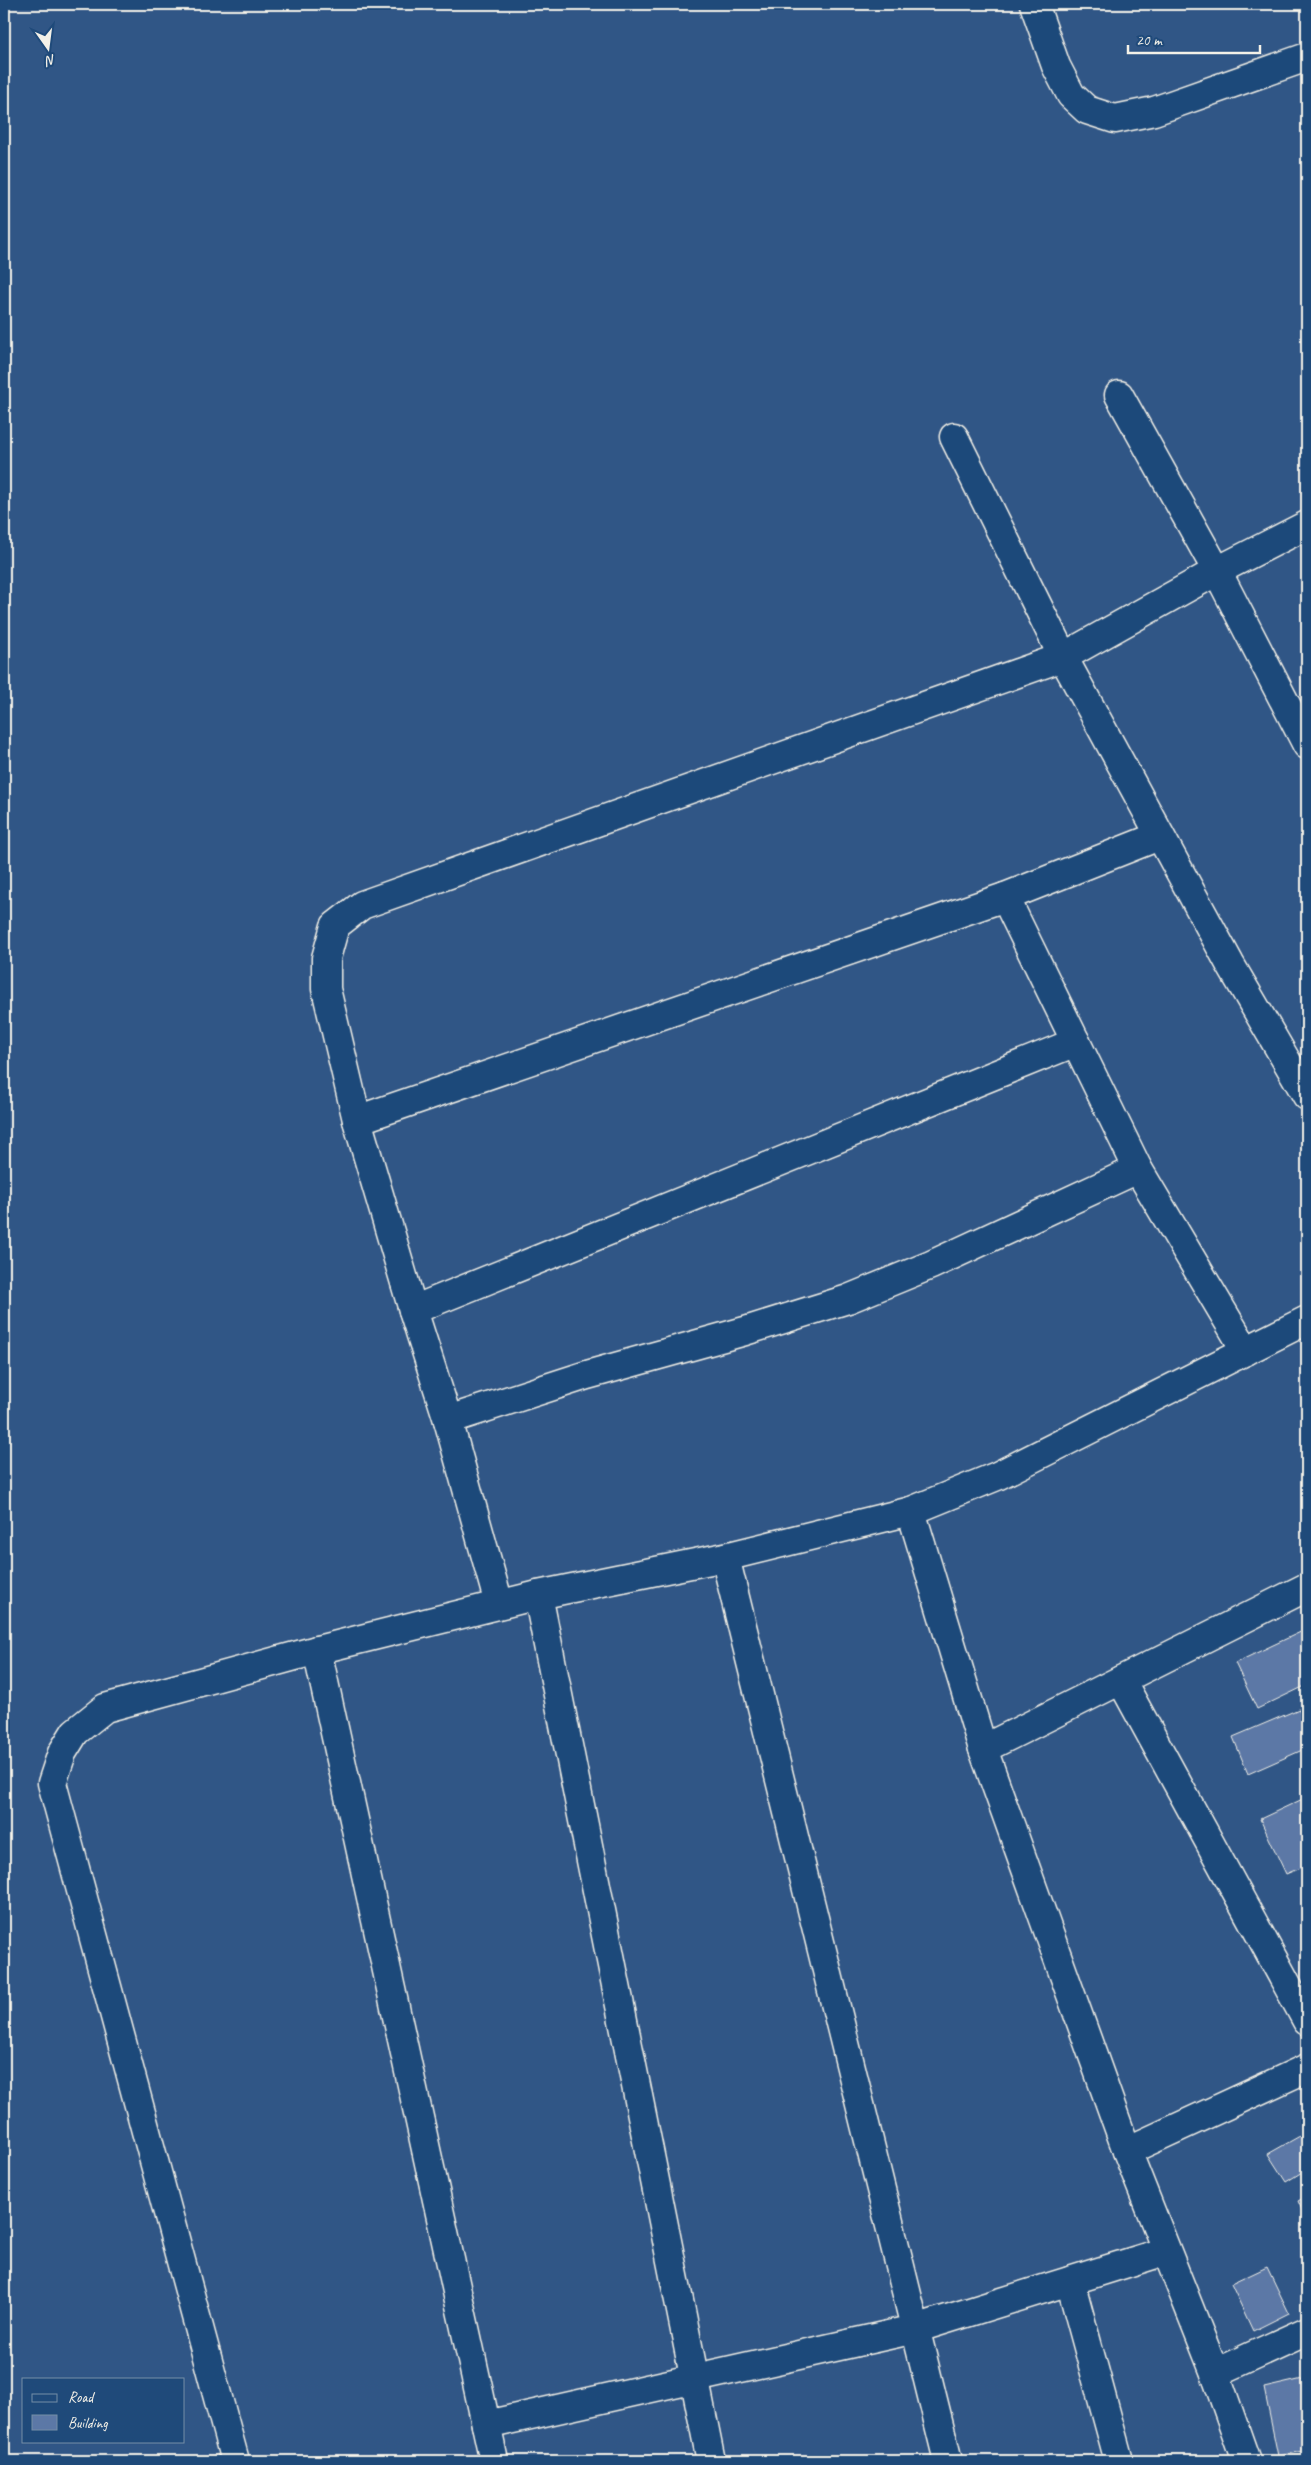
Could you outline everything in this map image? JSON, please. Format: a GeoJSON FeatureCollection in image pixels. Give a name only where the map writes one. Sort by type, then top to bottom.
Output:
{"type":"FeatureCollection","features":[{"type":"Feature","properties":{"kind":"street"},"geometry":{"type":"LineString","coordinates":[[1034,4],[1056,66],[1072,95],[1087,110],[1115,119],[1154,110],[1307,58]]}},
{"type":"Feature","properties":{"kind":"street"},"geometry":{"type":"LineString","coordinates":[[1120,395],[1216,571],[1307,745]]}},
{"type":"Feature","properties":{"kind":"street"},"geometry":{"type":"LineString","coordinates":[[954,436],[1063,657],[1230,964],[1307,1096]]}},
{"type":"Feature","properties":{"kind":"street"},"geometry":{"type":"LineString","coordinates":[[499,1604],[448,1420],[412,1310],[357,1120],[326,989],[326,958],[335,926],[362,905],[1063,657],[1216,571],[1307,525]]}},
{"type":"Feature","properties":{"kind":"street"},"geometry":{"type":"LineString","coordinates":[[357,1120],[1005,897],[1159,836]]}},
{"type":"Feature","properties":{"kind":"street"},"geometry":{"type":"LineString","coordinates":[[1005,897],[1138,1170],[1246,1351]]}},
{"type":"Feature","properties":{"kind":"street"},"geometry":{"type":"LineString","coordinates":[[412,1310],[1076,1042]]}},
{"type":"Feature","properties":{"kind":"street"},"geometry":{"type":"LineString","coordinates":[[448,1420],[587,1375],[745,1332],[848,1299],[931,1265],[1138,1170]]}},
{"type":"Feature","properties":{"kind":"street"},"geometry":{"type":"LineString","coordinates":[[235,2461],[52,1783],[62,1753],[75,1732],[104,1708],[317,1650],[499,1604],[725,1557],[911,1511],[997,1476],[1307,1320]]}},
{"type":"Feature","properties":{"kind":"street"},"geometry":{"type":"LineString","coordinates":[[911,1511],[983,1749],[1127,2151],[1215,2373],[1246,2461]]}},
{"type":"Feature","properties":{"kind":"street"},"geometry":{"type":"LineString","coordinates":[[725,1557],[948,2461]]}},
{"type":"Feature","properties":{"kind":"street"},"geometry":{"type":"LineString","coordinates":[[983,1749],[1307,1587]]}},
{"type":"Feature","properties":{"kind":"street"},"geometry":{"type":"LineString","coordinates":[[538,1595],[711,2461]]}},
{"type":"Feature","properties":{"kind":"street"},"geometry":{"type":"LineString","coordinates":[[317,1650],[494,2461]]}},
{"type":"Feature","properties":{"kind":"street"},"geometry":{"type":"LineString","coordinates":[[1121,1680],[1307,2020]]}},
{"type":"Feature","properties":{"kind":"street"},"geometry":{"type":"LineString","coordinates":[[1127,2151],[1307,2068]]}},
{"type":"Feature","properties":{"kind":"street"},"geometry":{"type":"LineString","coordinates":[[486,2425],[915,2329],[1166,2251]]}},
{"type":"Feature","properties":{"kind":"street"},"geometry":{"type":"LineString","coordinates":[[1070,2281],[1119,2461]]}},
{"type":"Feature","properties":{"kind":"street"},"geometry":{"type":"LineString","coordinates":[[1215,2373],[1307,2332]]}},
{"type":"Feature","properties":{"kind":"building"},"geometry":{"type":"Polygon","coordinates":[[[1307,1629],[1307,1685],[1257,1709],[1235,1663],[1307,1629]]]}},
{"type":"Feature","properties":{"kind":"building"},"geometry":{"type":"Polygon","coordinates":[[[1299,1709],[1307,1729],[1307,1748],[1248,1774],[1233,1737],[1299,1709]]]}},
{"type":"Feature","properties":{"kind":"building"},"geometry":{"type":"Polygon","coordinates":[[[1307,1797],[1307,1865],[1286,1874],[1260,1819],[1307,1797]]]}},
{"type":"Feature","properties":{"kind":"building"},"geometry":{"type":"Polygon","coordinates":[[[1307,2132],[1307,2169],[1286,2182],[1268,2154],[1307,2132]]]}},
{"type":"Feature","properties":{"kind":"building"},"geometry":{"type":"Polygon","coordinates":[[[1307,2196],[1307,2221],[1298,2201],[1307,2196]]]}},
{"type":"Feature","properties":{"kind":"building"},"geometry":{"type":"Polygon","coordinates":[[[1267,2267],[1289,2313],[1253,2331],[1231,2284],[1267,2267]]]}},
{"type":"Feature","properties":{"kind":"building"},"geometry":{"type":"Polygon","coordinates":[[[1307,2378],[1307,2450],[1278,2456],[1264,2388],[1307,2378]]]}}]}
